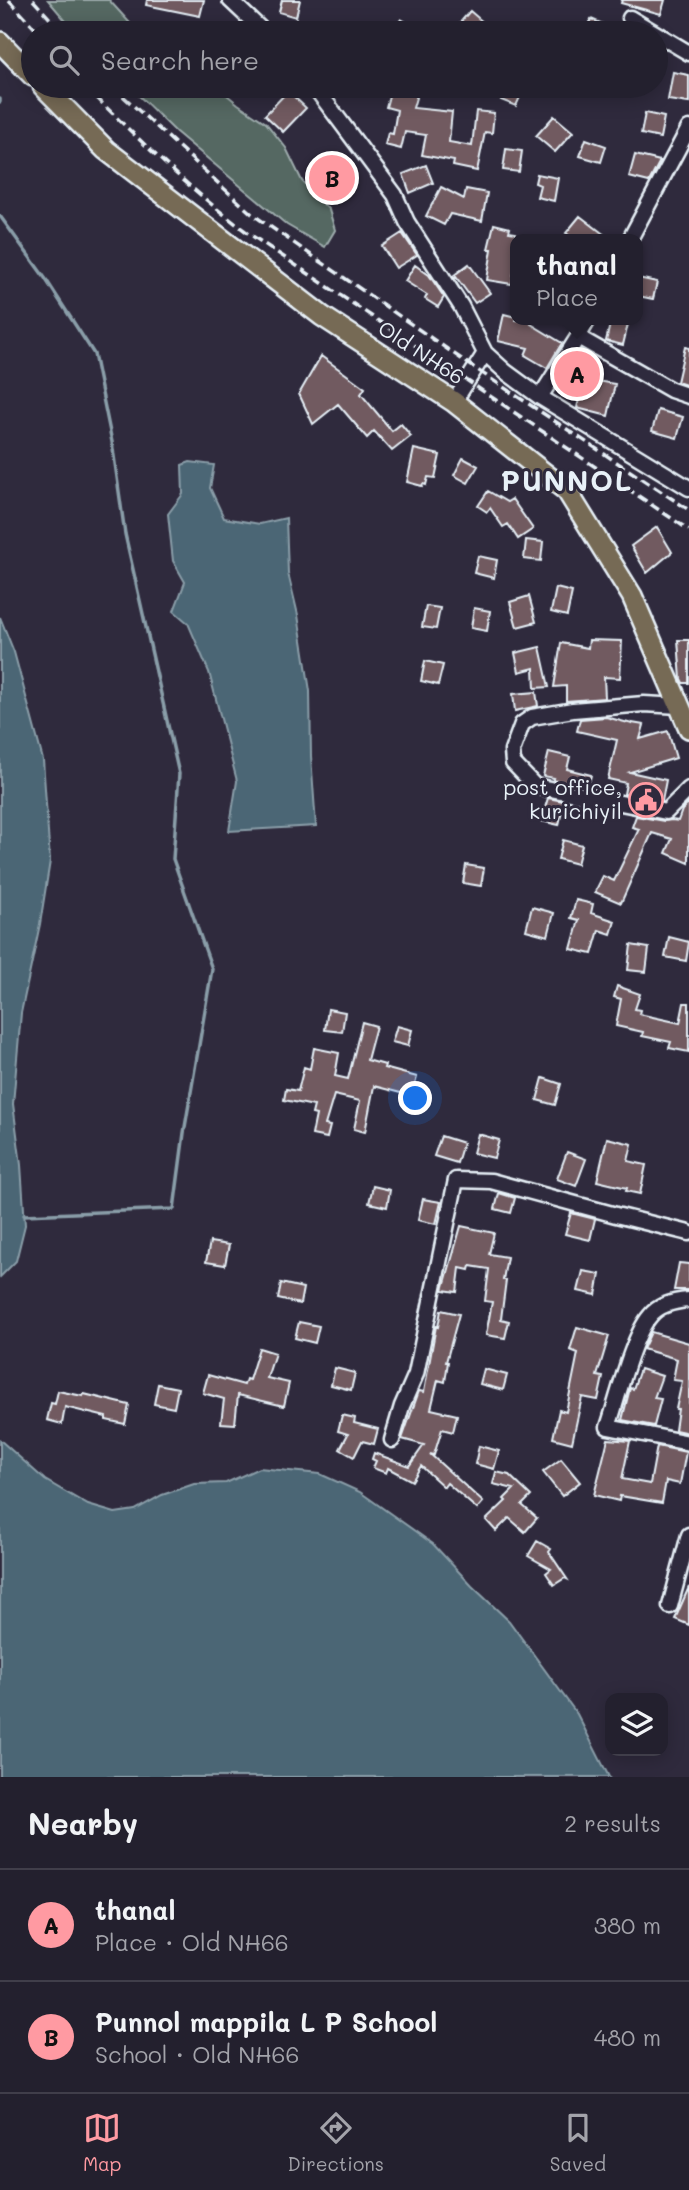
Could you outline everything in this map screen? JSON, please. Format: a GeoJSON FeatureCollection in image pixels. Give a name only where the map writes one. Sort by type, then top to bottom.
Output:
{"type":"FeatureCollection","features":[{"type":"Feature","properties":{"kind":"main road"},"geometry":{"type":"LineString","coordinates":[[0,42],[21,64]]}},
{"type":"Feature","properties":{"kind":"main road","name":"Old NH66"},"geometry":{"type":"LineString","coordinates":[[55,98],[106,150],[322,316],[454,402],[567,491],[632,596],[689,727]]}},
{"type":"Feature","properties":{"kind":"street"},"geometry":{"type":"LineString","coordinates":[[230,0],[252,21]]}},
{"type":"Feature","properties":{"kind":"street"},"geometry":{"type":"LineString","coordinates":[[631,18],[636,21]]}},
{"type":"Feature","properties":{"kind":"street"},"geometry":{"type":"LineString","coordinates":[[668,40],[689,53]]}},
{"type":"Feature","properties":{"kind":"street"},"geometry":{"type":"LineString","coordinates":[[323,98],[395,195],[407,222],[461,306],[485,354],[540,397],[689,488]]}},
{"type":"Feature","properties":{"kind":"street"},"geometry":{"type":"LineString","coordinates":[[633,234],[689,128]]}},
{"type":"Feature","properties":{"kind":"street"},"geometry":{"type":"LineString","coordinates":[[540,397],[585,325]]}},
{"type":"Feature","properties":{"kind":"street"},"geometry":{"type":"LineString","coordinates":[[579,337],[671,390],[689,396]]}},
{"type":"Feature","properties":{"kind":"street"},"geometry":{"type":"LineString","coordinates":[[454,402],[485,354]]}},
{"type":"Feature","properties":{"kind":"street"},"geometry":{"type":"LineString","coordinates":[[680,706],[644,704],[573,710],[532,718],[522,724],[512,751],[513,763],[535,786],[666,811],[689,789]]}},
{"type":"Feature","properties":{"kind":"street"},"geometry":{"type":"LineString","coordinates":[[392,1440],[402,1406],[416,1374],[456,1181],[491,1181],[616,1216],[689,1233]]}},
{"type":"Feature","properties":{"kind":"street"},"geometry":{"type":"LineString","coordinates":[[689,1300],[667,1304],[651,1314],[639,1332],[608,1427],[689,1443]]}},
{"type":"Feature","properties":{"kind":"street"},"geometry":{"type":"LineString","coordinates":[[670,1606],[689,1535]]}},
{"type":"Feature","properties":{"kind":"green space"},"geometry":{"type":"Polygon","coordinates":[[[48,0],[109,0],[128,21],[66,21],[48,0]]]}},
{"type":"Feature","properties":{"kind":"green space"},"geometry":{"type":"Polygon","coordinates":[[[141,98],[231,98],[266,123],[286,148],[302,181],[329,210],[335,230],[325,247],[287,225],[176,132],[141,98]]]}},
{"type":"Feature","properties":{"kind":"water"},"geometry":{"type":"Polygon","coordinates":[[[190,462],[214,465],[210,488],[224,518],[260,524],[286,518],[288,573],[298,615],[310,691],[316,826],[229,831],[237,781],[209,672],[188,623],[174,611],[185,582],[173,561],[168,514],[183,494],[182,465],[190,462]]]}},
{"type":"Feature","properties":{"kind":"water"},"geometry":{"type":"Polygon","coordinates":[[[0,617],[14,652],[43,760],[50,861],[21,1013],[13,1104],[25,1225],[16,1261],[0,1277],[0,617]]]}},
{"type":"Feature","properties":{"kind":"water"},"geometry":{"type":"Polygon","coordinates":[[[0,1440],[45,1480],[88,1505],[115,1513],[135,1510],[162,1495],[194,1484],[226,1483],[259,1468],[320,1474],[360,1492],[433,1544],[509,1621],[577,1714],[609,1777],[0,1777],[0,1440]]]}},
{"type":"Feature","properties":{"kind":"building"},"geometry":{"type":"Polygon","coordinates":[[[147,0],[204,0],[200,16],[146,5],[147,0]]]}},
{"type":"Feature","properties":{"kind":"building"},"geometry":{"type":"Polygon","coordinates":[[[282,0],[300,0],[296,17],[279,12],[282,0]]]}},
{"type":"Feature","properties":{"kind":"building"},"geometry":{"type":"Polygon","coordinates":[[[622,0],[665,0],[661,14],[621,3],[622,0]]]}},
{"type":"Feature","properties":{"kind":"building"},"geometry":{"type":"Polygon","coordinates":[[[470,11],[482,21],[461,21],[470,11]]]}},
{"type":"Feature","properties":{"kind":"building"},"geometry":{"type":"Polygon","coordinates":[[[673,72],[689,75],[689,103],[668,100],[673,72]]]}},
{"type":"Feature","properties":{"kind":"building"},"geometry":{"type":"Polygon","coordinates":[[[281,98],[295,98],[306,108],[283,132],[265,115],[281,98]]]}},
{"type":"Feature","properties":{"kind":"building"},"geometry":{"type":"Polygon","coordinates":[[[388,98],[416,98],[413,108],[452,112],[449,142],[472,146],[476,111],[494,113],[492,133],[485,132],[477,171],[453,166],[454,161],[422,155],[426,135],[405,132],[401,149],[385,145],[388,133],[393,134],[397,110],[386,107],[388,98]]]}},
{"type":"Feature","properties":{"kind":"building"},"geometry":{"type":"Polygon","coordinates":[[[502,98],[520,98],[516,106],[501,100],[502,98]]]}},
{"type":"Feature","properties":{"kind":"building"},"geometry":{"type":"Polygon","coordinates":[[[645,113],[664,117],[660,138],[641,134],[645,113]]]}},
{"type":"Feature","properties":{"kind":"building"},"geometry":{"type":"Polygon","coordinates":[[[554,116],[573,132],[555,152],[536,136],[554,116]]]}},
{"type":"Feature","properties":{"kind":"building"},"geometry":{"type":"Polygon","coordinates":[[[586,139],[606,146],[601,162],[580,156],[586,139]]]}},
{"type":"Feature","properties":{"kind":"building"},"geometry":{"type":"Polygon","coordinates":[[[506,149],[522,151],[519,172],[503,170],[506,149]]]}},
{"type":"Feature","properties":{"kind":"building"},"geometry":{"type":"Polygon","coordinates":[[[635,155],[660,161],[649,182],[629,177],[635,155]]]}},
{"type":"Feature","properties":{"kind":"building"},"geometry":{"type":"Polygon","coordinates":[[[326,157],[343,165],[332,188],[316,180],[326,157]]]}},
{"type":"Feature","properties":{"kind":"building"},"geometry":{"type":"Polygon","coordinates":[[[426,165],[433,183],[410,193],[403,174],[426,165]]]}},
{"type":"Feature","properties":{"kind":"building"},"geometry":{"type":"Polygon","coordinates":[[[537,174],[558,178],[554,201],[537,197],[540,185],[535,183],[537,174]]]}},
{"type":"Feature","properties":{"kind":"building"},"geometry":{"type":"Polygon","coordinates":[[[441,187],[464,199],[466,189],[487,193],[482,221],[450,214],[444,225],[426,216],[441,187]]]}},
{"type":"Feature","properties":{"kind":"building"},"geometry":{"type":"Polygon","coordinates":[[[580,216],[603,234],[568,234],[580,216]]]}},
{"type":"Feature","properties":{"kind":"building"},"geometry":{"type":"Polygon","coordinates":[[[494,224],[510,228],[509,232],[516,233],[510,234],[510,284],[487,280],[492,249],[488,249],[494,224]]]}},
{"type":"Feature","properties":{"kind":"building"},"geometry":{"type":"Polygon","coordinates":[[[402,233],[417,255],[396,268],[382,246],[402,233]]]}},
{"type":"Feature","properties":{"kind":"building"},"geometry":{"type":"Polygon","coordinates":[[[469,264],[490,293],[475,303],[453,276],[469,264]]]}},
{"type":"Feature","properties":{"kind":"building"},"geometry":{"type":"Polygon","coordinates":[[[415,265],[429,275],[444,297],[438,307],[425,299],[427,295],[405,281],[415,265]]]}},
{"type":"Feature","properties":{"kind":"building"},"geometry":{"type":"Polygon","coordinates":[[[643,279],[657,282],[653,299],[643,297],[643,279]]]}},
{"type":"Feature","properties":{"kind":"building"},"geometry":{"type":"Polygon","coordinates":[[[504,314],[510,316],[510,325],[533,325],[562,343],[547,368],[525,355],[528,348],[498,341],[504,314]]]}},
{"type":"Feature","properties":{"kind":"building"},"geometry":{"type":"Polygon","coordinates":[[[610,325],[628,325],[623,345],[606,341],[610,325]]]}},
{"type":"Feature","properties":{"kind":"building"},"geometry":{"type":"Polygon","coordinates":[[[685,347],[689,348],[689,386],[677,382],[685,347]]]}},
{"type":"Feature","properties":{"kind":"building"},"geometry":{"type":"Polygon","coordinates":[[[581,350],[591,356],[588,362],[592,364],[584,379],[615,384],[608,416],[577,408],[579,399],[561,385],[581,350]]]}},
{"type":"Feature","properties":{"kind":"building"},"geometry":{"type":"Polygon","coordinates":[[[321,356],[365,388],[361,394],[392,431],[401,424],[411,436],[392,451],[374,431],[367,438],[338,404],[313,424],[299,394],[321,356]]]}},
{"type":"Feature","properties":{"kind":"building"},"geometry":{"type":"Polygon","coordinates":[[[658,410],[683,417],[677,438],[652,431],[658,410]]]}},
{"type":"Feature","properties":{"kind":"building"},"geometry":{"type":"Polygon","coordinates":[[[414,449],[440,455],[435,478],[428,477],[426,485],[407,482],[414,449]]]}},
{"type":"Feature","properties":{"kind":"building"},"geometry":{"type":"Polygon","coordinates":[[[463,458],[478,466],[468,483],[454,475],[463,458]]]}},
{"type":"Feature","properties":{"kind":"building"},"geometry":{"type":"Polygon","coordinates":[[[488,491],[507,502],[512,499],[533,529],[518,539],[508,524],[503,527],[490,508],[487,512],[478,506],[488,491]]]}},
{"type":"Feature","properties":{"kind":"building"},"geometry":{"type":"Polygon","coordinates":[[[657,527],[672,552],[647,573],[631,546],[657,527]]]}},
{"type":"Feature","properties":{"kind":"building"},"geometry":{"type":"Polygon","coordinates":[[[526,540],[543,542],[541,561],[524,559],[526,540]]]}},
{"type":"Feature","properties":{"kind":"building"},"geometry":{"type":"Polygon","coordinates":[[[478,556],[497,560],[494,578],[474,573],[478,556]]]}},
{"type":"Feature","properties":{"kind":"building"},"geometry":{"type":"Polygon","coordinates":[[[556,588],[572,592],[567,616],[551,612],[556,588]]]}},
{"type":"Feature","properties":{"kind":"building"},"geometry":{"type":"Polygon","coordinates":[[[529,596],[536,622],[517,627],[510,602],[529,596]]]}},
{"type":"Feature","properties":{"kind":"building"},"geometry":{"type":"Polygon","coordinates":[[[426,606],[440,608],[436,629],[422,627],[426,606]]]}},
{"type":"Feature","properties":{"kind":"building"},"geometry":{"type":"Polygon","coordinates":[[[474,608],[490,611],[487,631],[471,628],[474,608]]]}},
{"type":"Feature","properties":{"kind":"building"},"geometry":{"type":"Polygon","coordinates":[[[589,640],[622,641],[620,678],[604,677],[605,698],[566,701],[566,686],[554,687],[561,643],[588,648],[589,640]]]}},
{"type":"Feature","properties":{"kind":"building"},"geometry":{"type":"Polygon","coordinates":[[[678,640],[689,640],[689,683],[683,683],[681,679],[678,640]]]}},
{"type":"Feature","properties":{"kind":"building"},"geometry":{"type":"Polygon","coordinates":[[[540,647],[549,687],[535,688],[534,668],[519,672],[515,653],[540,647]]]}},
{"type":"Feature","properties":{"kind":"building"},"geometry":{"type":"Polygon","coordinates":[[[425,661],[443,665],[438,685],[421,681],[425,661]]]}},
{"type":"Feature","properties":{"kind":"building"},"geometry":{"type":"Polygon","coordinates":[[[536,692],[538,706],[515,711],[513,694],[536,692]]]}},
{"type":"Feature","properties":{"kind":"building"},"geometry":{"type":"Polygon","coordinates":[[[606,717],[644,725],[640,739],[668,731],[676,758],[630,772],[666,780],[662,801],[624,794],[626,783],[608,779],[617,740],[577,731],[580,719],[606,717]]]}},
{"type":"Feature","properties":{"kind":"building"},"geometry":{"type":"Polygon","coordinates":[[[549,752],[570,757],[567,769],[591,775],[588,787],[543,776],[549,752]]]}},
{"type":"Feature","properties":{"kind":"building"},"geometry":{"type":"Polygon","coordinates":[[[548,798],[568,802],[565,811],[562,811],[559,825],[541,821],[548,798]]]}},
{"type":"Feature","properties":{"kind":"building"},"geometry":{"type":"Polygon","coordinates":[[[689,803],[689,863],[666,853],[672,839],[652,833],[621,903],[595,892],[603,876],[614,881],[639,829],[632,827],[636,816],[678,821],[682,810],[689,803]]]}},
{"type":"Feature","properties":{"kind":"building"},"geometry":{"type":"Polygon","coordinates":[[[563,840],[582,845],[577,864],[558,859],[563,840]]]}},
{"type":"Feature","properties":{"kind":"building"},"geometry":{"type":"Polygon","coordinates":[[[466,865],[484,868],[481,886],[463,883],[466,865]]]}},
{"type":"Feature","properties":{"kind":"building"},"geometry":{"type":"Polygon","coordinates":[[[576,900],[593,904],[591,913],[615,921],[611,934],[599,930],[592,954],[571,949],[579,920],[571,918],[576,900]]]}},
{"type":"Feature","properties":{"kind":"building"},"geometry":{"type":"Polygon","coordinates":[[[532,907],[554,913],[548,936],[526,930],[532,907]]]}},
{"type":"Feature","properties":{"kind":"building"},"geometry":{"type":"Polygon","coordinates":[[[669,937],[689,942],[686,961],[665,957],[669,937]]]}},
{"type":"Feature","properties":{"kind":"building"},"geometry":{"type":"Polygon","coordinates":[[[631,945],[649,948],[646,972],[628,970],[631,945]]]}},
{"type":"Feature","properties":{"kind":"building"},"geometry":{"type":"Polygon","coordinates":[[[617,986],[640,994],[635,1009],[640,1010],[639,1014],[680,1023],[684,1003],[689,1003],[689,1052],[669,1048],[671,1042],[642,1036],[643,1032],[616,1026],[621,999],[614,997],[617,986]]]}},
{"type":"Feature","properties":{"kind":"building"},"geometry":{"type":"Polygon","coordinates":[[[328,1009],[345,1012],[342,1032],[325,1030],[328,1009]]]}},
{"type":"Feature","properties":{"kind":"building"},"geometry":{"type":"Polygon","coordinates":[[[362,1022],[376,1026],[367,1060],[385,1065],[384,1068],[417,1077],[412,1096],[374,1086],[365,1132],[354,1129],[360,1101],[334,1095],[325,1125],[330,1126],[327,1138],[312,1135],[316,1115],[312,1114],[314,1106],[284,1100],[286,1089],[298,1091],[304,1067],[310,1069],[314,1048],[339,1053],[335,1076],[348,1079],[362,1022]]]}},
{"type":"Feature","properties":{"kind":"building"},"geometry":{"type":"Polygon","coordinates":[[[397,1026],[412,1030],[408,1046],[392,1042],[397,1026]]]}},
{"type":"Feature","properties":{"kind":"building"},"geometry":{"type":"Polygon","coordinates":[[[543,1078],[561,1084],[555,1105],[537,1100],[543,1078]]]}},
{"type":"Feature","properties":{"kind":"building"},"geometry":{"type":"Polygon","coordinates":[[[478,1134],[499,1140],[494,1158],[473,1153],[478,1134]]]}},
{"type":"Feature","properties":{"kind":"building"},"geometry":{"type":"Polygon","coordinates":[[[441,1136],[463,1143],[457,1163],[434,1156],[441,1136]]]}},
{"type":"Feature","properties":{"kind":"building"},"geometry":{"type":"Polygon","coordinates":[[[607,1138],[632,1144],[628,1161],[646,1165],[640,1194],[597,1181],[607,1138]]]}},
{"type":"Feature","properties":{"kind":"building"},"geometry":{"type":"Polygon","coordinates":[[[567,1152],[586,1159],[576,1186],[557,1179],[567,1152]]]}},
{"type":"Feature","properties":{"kind":"building"},"geometry":{"type":"Polygon","coordinates":[[[373,1186],[390,1190],[387,1207],[369,1203],[373,1186]]]}},
{"type":"Feature","properties":{"kind":"building"},"geometry":{"type":"Polygon","coordinates":[[[499,1193],[515,1198],[511,1213],[495,1209],[499,1193]]]}},
{"type":"Feature","properties":{"kind":"building"},"geometry":{"type":"Polygon","coordinates":[[[423,1199],[441,1202],[436,1224],[418,1220],[423,1199]]]}},
{"type":"Feature","properties":{"kind":"building"},"geometry":{"type":"Polygon","coordinates":[[[571,1213],[595,1219],[590,1240],[565,1234],[571,1213]]]}},
{"type":"Feature","properties":{"kind":"building"},"geometry":{"type":"Polygon","coordinates":[[[461,1226],[494,1233],[489,1254],[507,1257],[501,1319],[509,1321],[505,1338],[486,1335],[492,1302],[485,1301],[489,1269],[470,1266],[469,1270],[460,1268],[457,1292],[443,1290],[461,1226]]]}},
{"type":"Feature","properties":{"kind":"building"},"geometry":{"type":"Polygon","coordinates":[[[210,1242],[229,1245],[225,1265],[206,1262],[210,1242]]]}},
{"type":"Feature","properties":{"kind":"building"},"geometry":{"type":"Polygon","coordinates":[[[679,1263],[689,1264],[689,1290],[674,1290],[679,1263]]]}},
{"type":"Feature","properties":{"kind":"building"},"geometry":{"type":"Polygon","coordinates":[[[583,1271],[600,1274],[596,1295],[578,1291],[583,1271]]]}},
{"type":"Feature","properties":{"kind":"building"},"geometry":{"type":"Polygon","coordinates":[[[281,1283],[303,1288],[300,1304],[278,1299],[281,1283]]]}},
{"type":"Feature","properties":{"kind":"building"},"geometry":{"type":"Polygon","coordinates":[[[441,1310],[459,1314],[446,1362],[445,1382],[438,1380],[431,1409],[457,1415],[453,1432],[442,1429],[434,1455],[430,1454],[483,1502],[477,1509],[447,1483],[444,1487],[421,1466],[412,1481],[388,1468],[386,1473],[373,1468],[376,1461],[372,1459],[374,1453],[409,1466],[424,1445],[402,1439],[419,1391],[424,1392],[441,1310]]]}},
{"type":"Feature","properties":{"kind":"building"},"geometry":{"type":"Polygon","coordinates":[[[299,1322],[319,1326],[315,1343],[295,1338],[299,1322]]]}},
{"type":"Feature","properties":{"kind":"building"},"geometry":{"type":"Polygon","coordinates":[[[577,1327],[609,1336],[597,1376],[603,1377],[598,1400],[582,1397],[572,1443],[553,1438],[559,1410],[566,1412],[578,1353],[570,1350],[577,1327]]]}},
{"type":"Feature","properties":{"kind":"building"},"geometry":{"type":"Polygon","coordinates":[[[651,1332],[689,1343],[689,1433],[675,1430],[682,1381],[673,1380],[677,1359],[643,1349],[651,1332]]]}},
{"type":"Feature","properties":{"kind":"building"},"geometry":{"type":"Polygon","coordinates":[[[259,1348],[275,1353],[267,1378],[289,1383],[284,1406],[238,1395],[235,1424],[221,1423],[224,1399],[203,1393],[208,1375],[244,1385],[246,1379],[249,1380],[259,1348]]]}},
{"type":"Feature","properties":{"kind":"building"},"geometry":{"type":"Polygon","coordinates":[[[335,1368],[355,1373],[351,1390],[331,1385],[335,1368]]]}},
{"type":"Feature","properties":{"kind":"building"},"geometry":{"type":"Polygon","coordinates":[[[484,1369],[507,1375],[503,1390],[480,1384],[484,1369]]]}},
{"type":"Feature","properties":{"kind":"building"},"geometry":{"type":"Polygon","coordinates":[[[640,1369],[662,1376],[654,1398],[661,1399],[654,1426],[622,1420],[630,1388],[633,1389],[640,1369]]]}},
{"type":"Feature","properties":{"kind":"building"},"geometry":{"type":"Polygon","coordinates":[[[158,1384],[178,1388],[174,1408],[154,1404],[158,1384]]]}},
{"type":"Feature","properties":{"kind":"building"},"geometry":{"type":"Polygon","coordinates":[[[58,1391],[129,1405],[125,1424],[65,1407],[62,1424],[47,1420],[51,1403],[55,1404],[58,1391]]]}},
{"type":"Feature","properties":{"kind":"building"},"geometry":{"type":"Polygon","coordinates":[[[342,1415],[355,1418],[354,1423],[378,1429],[374,1444],[362,1441],[354,1457],[340,1449],[348,1434],[338,1431],[342,1415]]]}},
{"type":"Feature","properties":{"kind":"building"},"geometry":{"type":"Polygon","coordinates":[[[608,1439],[630,1441],[622,1479],[650,1484],[657,1446],[686,1452],[680,1484],[666,1481],[662,1503],[620,1496],[619,1501],[594,1495],[608,1439]]]}},
{"type":"Feature","properties":{"kind":"building"},"geometry":{"type":"Polygon","coordinates":[[[479,1446],[499,1451],[494,1469],[475,1464],[479,1446]]]}},
{"type":"Feature","properties":{"kind":"building"},"geometry":{"type":"Polygon","coordinates":[[[561,1459],[580,1482],[562,1496],[543,1472],[561,1459]]]}},
{"type":"Feature","properties":{"kind":"building"},"geometry":{"type":"Polygon","coordinates":[[[496,1472],[509,1475],[531,1496],[522,1505],[537,1518],[525,1532],[509,1518],[496,1531],[486,1520],[506,1501],[504,1499],[514,1489],[493,1484],[496,1472]]]}},
{"type":"Feature","properties":{"kind":"building"},"geometry":{"type":"Polygon","coordinates":[[[537,1541],[551,1549],[549,1552],[567,1579],[554,1585],[546,1573],[551,1569],[528,1556],[537,1541]]]}},
{"type":"Feature","properties":{"kind":"building"},"geometry":{"type":"Polygon","coordinates":[[[689,1587],[689,1625],[675,1619],[689,1587]]]}},
{"type":"Feature","properties":{"kind":"waterway"},"geometry":{"type":"LineString","coordinates":[[0,216],[45,278],[94,354],[112,442],[125,534],[179,774],[173,859],[212,969],[174,1209],[24,1215]]}},
{"type":"Feature","properties":{"kind":"railway"},"geometry":{"type":"LineString","coordinates":[[9,0],[28,21]]}},
{"type":"Feature","properties":{"kind":"railway"},"geometry":{"type":"LineString","coordinates":[[33,0],[52,21]]}},
{"type":"Feature","properties":{"kind":"railway"},"geometry":{"type":"LineString","coordinates":[[97,98],[184,181],[248,233],[689,530]]}},
{"type":"Feature","properties":{"kind":"railway"},"geometry":{"type":"LineString","coordinates":[[125,98],[252,214],[476,369],[689,510]]}},
{"type":"Feature","properties":{"kind":"place","name":"Punnol mappila L P School"},"geometry":{"type":"Point","coordinates":[332,178]}},
{"type":"Feature","properties":{"kind":"place","name":"thanal"},"geometry":{"type":"Point","coordinates":[577,374]}},
{"type":"Feature","properties":{"kind":"place","name":"post office, kurichiyil"},"geometry":{"type":"Point","coordinates":[646,800]}},
{"type":"Feature","properties":{"kind":"district","name":"PUNNOL"},"geometry":{"type":"Point","coordinates":[567,481]}}]}
